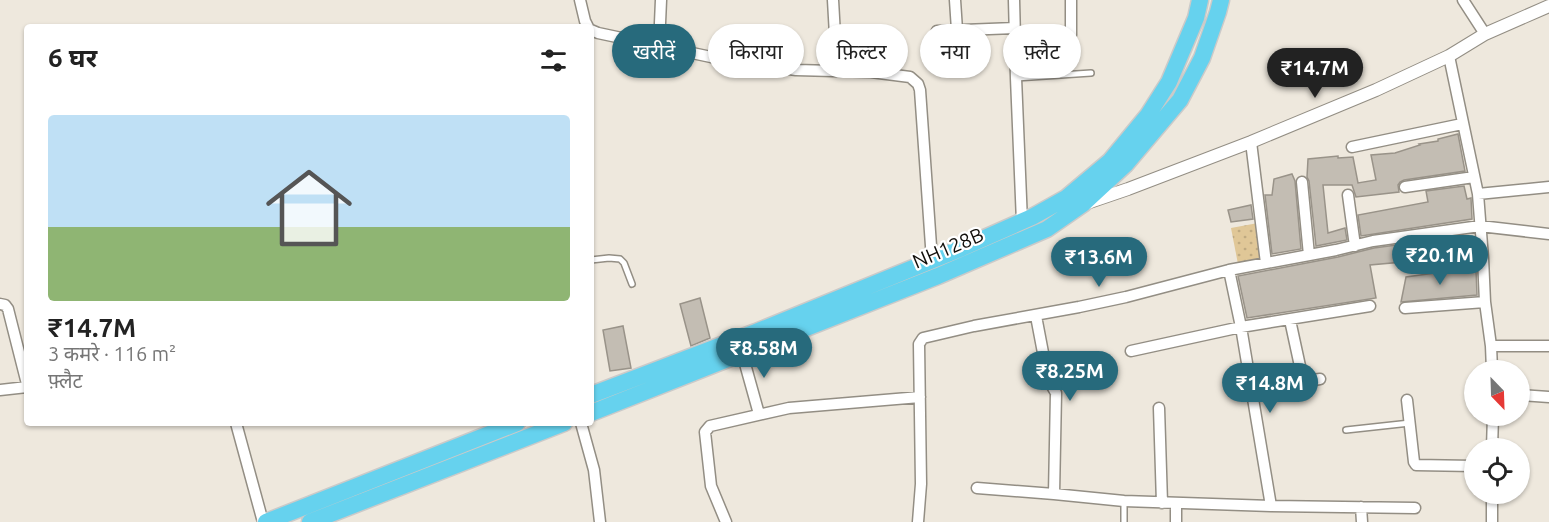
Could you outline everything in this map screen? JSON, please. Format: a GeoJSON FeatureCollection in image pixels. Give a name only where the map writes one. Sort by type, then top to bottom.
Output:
{"type":"FeatureCollection","features":[{"type":"Feature","properties":{"kind":"highway"},"geometry":{"type":"LineString","coordinates":[[594,394],[932,260],[1022,222],[1066,198],[1110,161],[1148,115],[1169,82],[1196,18],[1200,0]]}},
{"type":"Feature","properties":{"kind":"highway","name":"NH128B"},"geometry":{"type":"LineString","coordinates":[[594,412],[938,276],[1047,229],[1083,204],[1125,165],[1180,100],[1202,57],[1221,0]]}},
{"type":"Feature","properties":{"kind":"highway"},"geometry":{"type":"LineString","coordinates":[[265,522],[509,426]]}},
{"type":"Feature","properties":{"kind":"highway"},"geometry":{"type":"LineString","coordinates":[[310,522],[556,426]]}},
{"type":"Feature","properties":{"kind":"street"},"geometry":{"type":"LineString","coordinates":[[580,0],[587,24]]}},
{"type":"Feature","properties":{"kind":"street"},"geometry":{"type":"LineString","coordinates":[[659,24],[661,0]]}},
{"type":"Feature","properties":{"kind":"street"},"geometry":{"type":"LineString","coordinates":[[833,0],[834,24]]}},
{"type":"Feature","properties":{"kind":"street"},"geometry":{"type":"LineString","coordinates":[[956,0],[957,24]]}},
{"type":"Feature","properties":{"kind":"street"},"geometry":{"type":"LineString","coordinates":[[1014,0],[1015,24]]}},
{"type":"Feature","properties":{"kind":"street"},"geometry":{"type":"LineString","coordinates":[[1071,0],[1071,24]]}},
{"type":"Feature","properties":{"kind":"street"},"geometry":{"type":"LineString","coordinates":[[1463,0],[1485,34]]}},
{"type":"Feature","properties":{"kind":"street"},"geometry":{"type":"LineString","coordinates":[[1066,198],[1083,204],[1251,142],[1376,90],[1449,56],[1485,34],[1549,6]]}},
{"type":"Feature","properties":{"kind":"street"},"geometry":{"type":"LineString","coordinates":[[594,31],[612,36]]}},
{"type":"Feature","properties":{"kind":"street"},"geometry":{"type":"LineString","coordinates":[[696,54],[796,70],[816,70]]}},
{"type":"Feature","properties":{"kind":"street"},"geometry":{"type":"LineString","coordinates":[[1449,56],[1478,194],[1485,302],[1492,360]]}},
{"type":"Feature","properties":{"kind":"street"},"geometry":{"type":"LineString","coordinates":[[908,77],[918,84],[932,260]]}},
{"type":"Feature","properties":{"kind":"street"},"geometry":{"type":"LineString","coordinates":[[1016,78],[1022,222]]}},
{"type":"Feature","properties":{"kind":"street"},"geometry":{"type":"LineString","coordinates":[[1352,147],[1462,124]]}},
{"type":"Feature","properties":{"kind":"street"},"geometry":{"type":"LineString","coordinates":[[1251,142],[1266,263]]}},
{"type":"Feature","properties":{"kind":"street"},"geometry":{"type":"LineString","coordinates":[[1405,188],[1474,177]]}},
{"type":"Feature","properties":{"kind":"street"},"geometry":{"type":"LineString","coordinates":[[1302,182],[1309,255]]}},
{"type":"Feature","properties":{"kind":"street"},"geometry":{"type":"LineString","coordinates":[[1478,194],[1549,187]]}},
{"type":"Feature","properties":{"kind":"street"},"geometry":{"type":"LineString","coordinates":[[1348,195],[1355,246]]}},
{"type":"Feature","properties":{"kind":"street"},"geometry":{"type":"LineString","coordinates":[[918,522],[921,484],[919,344],[923,338],[1126,297],[1228,270],[1373,241],[1480,226],[1549,234]]}},
{"type":"Feature","properties":{"kind":"street"},"geometry":{"type":"LineString","coordinates":[[1228,270],[1241,327],[1271,506]]}},
{"type":"Feature","properties":{"kind":"street"},"geometry":{"type":"LineString","coordinates":[[1405,308],[1485,302]]}},
{"type":"Feature","properties":{"kind":"street"},"geometry":{"type":"LineString","coordinates":[[0,304],[5,305],[8,309],[24,373]]}},
{"type":"Feature","properties":{"kind":"street"},"geometry":{"type":"LineString","coordinates":[[1131,351],[1241,327],[1371,306]]}},
{"type":"Feature","properties":{"kind":"street"},"geometry":{"type":"LineString","coordinates":[[1036,316],[1048,380],[1056,393],[1054,494]]}},
{"type":"Feature","properties":{"kind":"street"},"geometry":{"type":"LineString","coordinates":[[1290,320],[1303,380],[1320,379]]}},
{"type":"Feature","properties":{"kind":"street"},"geometry":{"type":"LineString","coordinates":[[1491,346],[1549,346]]}},
{"type":"Feature","properties":{"kind":"street"},"geometry":{"type":"LineString","coordinates":[[742,353],[759,414]]}},
{"type":"Feature","properties":{"kind":"street"},"geometry":{"type":"LineString","coordinates":[[0,390],[24,386]]}},
{"type":"Feature","properties":{"kind":"street"},"geometry":{"type":"LineString","coordinates":[[1530,395],[1549,396]]}},
{"type":"Feature","properties":{"kind":"street"},"geometry":{"type":"LineString","coordinates":[[726,522],[711,486],[705,432],[710,426],[789,408],[920,397]]}},
{"type":"Feature","properties":{"kind":"street"},"geometry":{"type":"LineString","coordinates":[[1407,400],[1416,465],[1464,465]]}},
{"type":"Feature","properties":{"kind":"street"},"geometry":{"type":"LineString","coordinates":[[1158,408],[1162,502]]}},
{"type":"Feature","properties":{"kind":"street"},"geometry":{"type":"LineString","coordinates":[[237,426],[265,522]]}},
{"type":"Feature","properties":{"kind":"street"},"geometry":{"type":"LineString","coordinates":[[582,426],[594,470],[600,522]]}},
{"type":"Feature","properties":{"kind":"street"},"geometry":{"type":"LineString","coordinates":[[977,488],[1124,501],[1416,508]]}},
{"type":"Feature","properties":{"kind":"street"},"geometry":{"type":"LineString","coordinates":[[1176,503],[1176,522]]}},
{"type":"Feature","properties":{"kind":"street"},"geometry":{"type":"LineString","coordinates":[[1491,522],[1492,504]]}},
{"type":"Feature","properties":{"kind":"street"},"geometry":{"type":"LineString","coordinates":[[1361,507],[1362,522]]}},
{"type":"Feature","properties":{"kind":"lane"},"geometry":{"type":"LineString","coordinates":[[1081,74],[1090,73]]}},
{"type":"Feature","properties":{"kind":"lane"},"geometry":{"type":"LineString","coordinates":[[594,260],[620,259],[624,263],[632,284]]}},
{"type":"Feature","properties":{"kind":"lane"},"geometry":{"type":"LineString","coordinates":[[1346,430],[1410,423]]}},
{"type":"Feature","properties":{"kind":"lane"},"geometry":{"type":"LineString","coordinates":[[1124,501],[1124,522]]}},
{"type":"Feature","properties":{"kind":"shaded area"},"geometry":{"type":"Polygon","coordinates":[[[1258,223],[1262,260],[1238,264],[1231,228],[1258,223]]]}},
{"type":"Feature","properties":{"kind":"building"},"geometry":{"type":"Polygon","coordinates":[[[1458,134],[1465,171],[1404,180],[1398,185],[1399,192],[1356,197],[1352,185],[1323,185],[1328,233],[1345,228],[1347,240],[1316,246],[1307,177],[1308,159],[1353,157],[1358,183],[1376,180],[1371,155],[1395,153],[1458,134]]]}},
{"type":"Feature","properties":{"kind":"building"},"geometry":{"type":"Polygon","coordinates":[[[1292,174],[1295,181],[1301,249],[1272,254],[1265,195],[1272,195],[1274,179],[1292,174]]]}},
{"type":"Feature","properties":{"kind":"building"},"geometry":{"type":"Polygon","coordinates":[[[1464,186],[1467,199],[1471,198],[1472,219],[1361,236],[1358,215],[1428,202],[1426,191],[1464,186]]]}},
{"type":"Feature","properties":{"kind":"building"},"geometry":{"type":"Polygon","coordinates":[[[1251,205],[1253,219],[1231,222],[1228,210],[1251,205]]]}},
{"type":"Feature","properties":{"kind":"building"},"geometry":{"type":"Polygon","coordinates":[[[1434,240],[1436,259],[1370,265],[1376,298],[1247,318],[1238,276],[1374,248],[1434,240]]]}},
{"type":"Feature","properties":{"kind":"building"},"geometry":{"type":"Polygon","coordinates":[[[1457,270],[1476,270],[1477,295],[1401,302],[1406,277],[1457,272],[1457,270]]]}},
{"type":"Feature","properties":{"kind":"building"},"geometry":{"type":"Polygon","coordinates":[[[700,298],[710,338],[691,346],[680,304],[700,298]]]}},
{"type":"Feature","properties":{"kind":"building"},"geometry":{"type":"Polygon","coordinates":[[[623,326],[631,368],[610,371],[603,330],[623,326]]]}}]}
